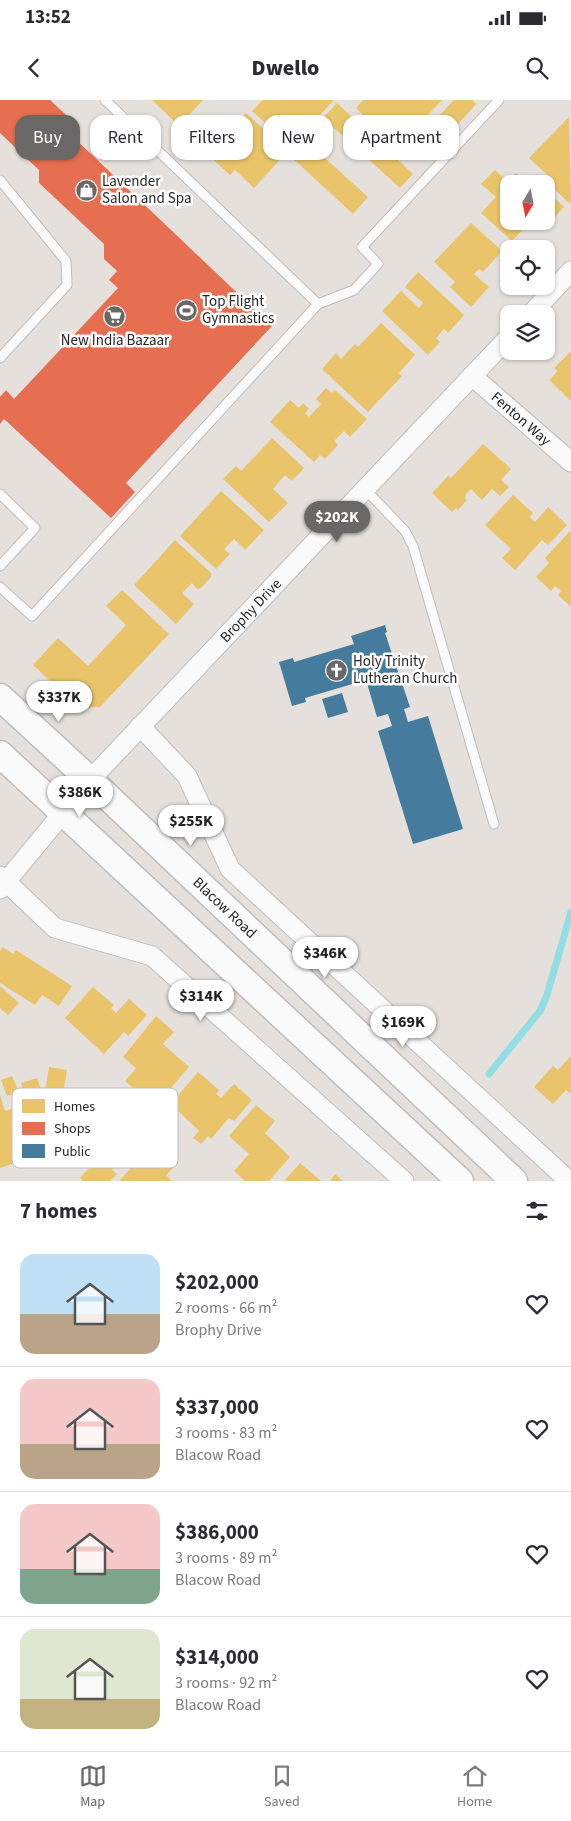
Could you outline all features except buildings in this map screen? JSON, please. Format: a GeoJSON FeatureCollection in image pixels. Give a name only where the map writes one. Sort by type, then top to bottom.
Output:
{"type":"FeatureCollection","features":[{"type":"Feature","properties":{"kind":"main road","name":"Blacow Road"},"geometry":{"type":"LineString","coordinates":[[0,697],[514,1181]]}},
{"type":"Feature","properties":{"kind":"main road"},"geometry":{"type":"LineString","coordinates":[[0,754],[64,811],[460,1181]]}},
{"type":"Feature","properties":{"kind":"street"},"geometry":{"type":"LineString","coordinates":[[539,305],[571,271]]}},
{"type":"Feature","properties":{"kind":"street","name":"Brophy Drive"},"geometry":{"type":"LineString","coordinates":[[2,882],[90,780],[140,726],[500,346]]}},
{"type":"Feature","properties":{"kind":"street","name":"Fenton Way"},"geometry":{"type":"LineString","coordinates":[[472,376],[571,462]]}},
{"type":"Feature","properties":{"kind":"street","name":"Blacow Road"},"geometry":{"type":"LineString","coordinates":[[140,726],[187,776],[230,869],[569,1181]]}},
{"type":"Feature","properties":{"kind":"street"},"geometry":{"type":"LineString","coordinates":[[2,882],[55,928],[152,956],[404,1181]]}},
{"type":"Feature","properties":{"kind":"lane"},"geometry":{"type":"LineString","coordinates":[[105,100],[318,304]]}},
{"type":"Feature","properties":{"kind":"lane"},"geometry":{"type":"LineString","coordinates":[[0,587],[32,616],[318,304],[354,290],[378,264],[362,247],[500,100]]}},
{"type":"Feature","properties":{"kind":"lane"},"geometry":{"type":"LineString","coordinates":[[0,180],[66,261],[67,285],[0,358]]}},
{"type":"Feature","properties":{"kind":"lane"},"geometry":{"type":"LineString","coordinates":[[365,489],[405,531],[413,546],[494,824]]}},
{"type":"Feature","properties":{"kind":"lane"},"geometry":{"type":"LineString","coordinates":[[0,494],[35,528],[0,566]]}},
{"type":"Feature","properties":{"kind":"waterway"},"geometry":{"type":"LineString","coordinates":[[489,1074],[540,1011],[547,995],[571,912]]}},
{"type":"Feature","properties":{"kind":"place","name":"Lavender Salon and Spa"},"geometry":{"type":"Point","coordinates":[86,190]}},
{"type":"Feature","properties":{"kind":"place","name":"Top Flight Gymnastics"},"geometry":{"type":"Point","coordinates":[186,310]}},
{"type":"Feature","properties":{"kind":"place","name":"New India Bazaar"},"geometry":{"type":"Point","coordinates":[115,317]}},
{"type":"Feature","properties":{"kind":"place","name":"Holy Trinity Lutheran Church"},"geometry":{"type":"Point","coordinates":[337,670]}}]}
